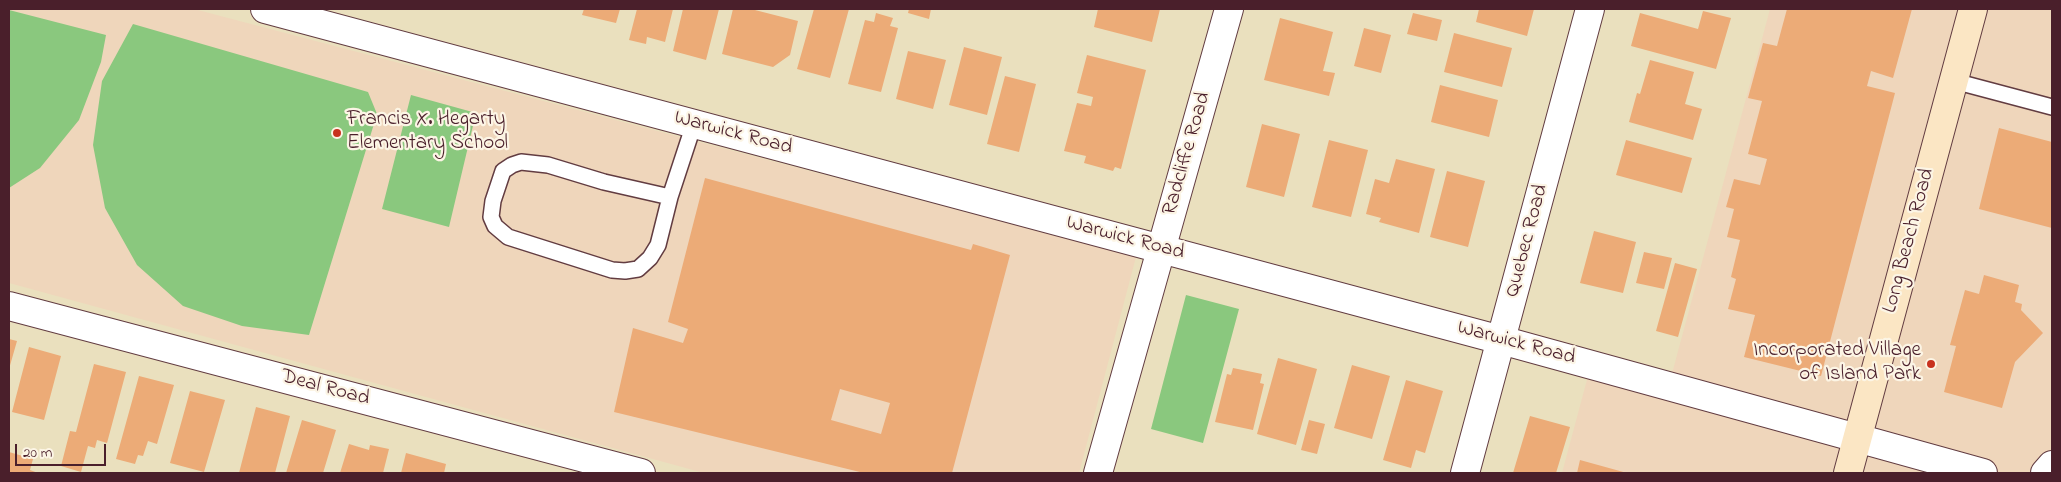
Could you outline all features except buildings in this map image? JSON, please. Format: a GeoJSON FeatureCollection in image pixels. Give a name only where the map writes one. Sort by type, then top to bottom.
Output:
{"type":"FeatureCollection","features":[{"type":"Feature","properties":{"kind":"main road","name":"Long Beach Road"},"geometry":{"type":"LineString","coordinates":[[1848,473],[1973,9]]}},
{"type":"Feature","properties":{"kind":"street","name":"Warwick Road"},"geometry":{"type":"LineString","coordinates":[[265,9],[1501,340],[1983,473]]}},
{"type":"Feature","properties":{"kind":"street","name":"Radcliffe Road"},"geometry":{"type":"LineString","coordinates":[[1098,473],[1229,9]]}},
{"type":"Feature","properties":{"kind":"street","name":"Quebec Road"},"geometry":{"type":"LineString","coordinates":[[1465,473],[1590,9]]}},
{"type":"Feature","properties":{"kind":"street","name":"Deal Road"},"geometry":{"type":"LineString","coordinates":[[9,306],[640,473]]}},
{"type":"Feature","properties":{"kind":"street"},"geometry":{"type":"LineString","coordinates":[[2045,473],[2052,465]]}},
{"type":"Feature","properties":{"kind":"lane"},"geometry":{"type":"LineString","coordinates":[[1954,80],[2052,107]]}},
{"type":"Feature","properties":{"kind":"lane"},"geometry":{"type":"LineString","coordinates":[[670,197],[604,182],[548,165],[521,162],[503,171],[492,201],[490,217],[495,226],[508,237],[612,270],[626,271],[638,269],[650,258],[658,245],[670,197],[694,124]]}},
{"type":"Feature","properties":{"kind":"shaded area","name":"Francis X. Hegarty Elementary School"},"geometry":{"type":"Polygon","coordinates":[[[9,9],[194,9],[1136,257],[1079,473],[704,473],[9,283],[9,9]]]}},
{"type":"Feature","properties":{"kind":"shaded area"},"geometry":{"type":"Polygon","coordinates":[[[1770,9],[2052,9],[2052,473],[1562,473],[1592,361],[1670,381],[1770,9]]]}},
{"type":"Feature","properties":{"kind":"green space"},"geometry":{"type":"Polygon","coordinates":[[[9,10],[106,35],[101,62],[79,120],[40,168],[9,188],[9,10]]]}},
{"type":"Feature","properties":{"kind":"green space"},"geometry":{"type":"Polygon","coordinates":[[[133,24],[368,92],[377,114],[309,335],[242,326],[183,306],[137,265],[105,208],[93,145],[102,81],[133,24]]]}},
{"type":"Feature","properties":{"kind":"green space"},"geometry":{"type":"Polygon","coordinates":[[[411,95],[476,113],[449,227],[382,209],[411,95]]]}},
{"type":"Feature","properties":{"kind":"green space"},"geometry":{"type":"Polygon","coordinates":[[[1186,295],[1239,309],[1203,443],[1151,429],[1186,295]]]}},
{"type":"Feature","properties":{"kind":"place","name":"Francis X. Hegarty Elementary School"},"geometry":{"type":"Point","coordinates":[337,133]}},
{"type":"Feature","properties":{"kind":"place","name":"Incorporated Village of Island Park"},"geometry":{"type":"Point","coordinates":[1931,364]}}]}
